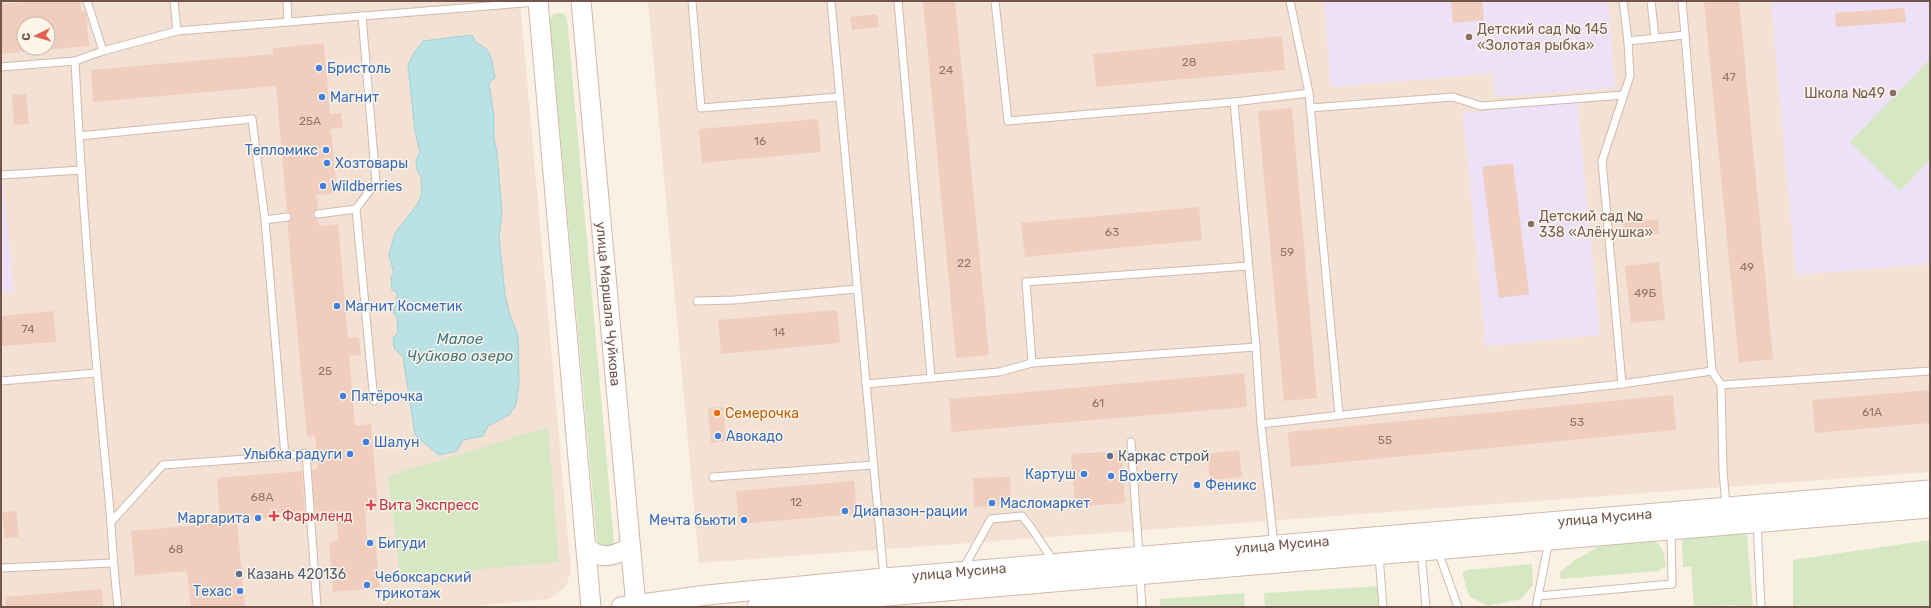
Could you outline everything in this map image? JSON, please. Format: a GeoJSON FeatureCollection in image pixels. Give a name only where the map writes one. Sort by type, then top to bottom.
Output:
{"type":"FeatureCollection","features":[{"type":"Feature","properties":{"kind":"street"},"geometry":{"type":"LineString","coordinates":[[540,1],[591,607]]}},
{"type":"Feature","properties":{"kind":"street","name":"улица Маршала Чуйкова"},"geometry":{"type":"LineString","coordinates":[[581,1],[630,548],[630,606]]}},
{"type":"Feature","properties":{"kind":"street","name":"улица Мусина"},"geometry":{"type":"LineString","coordinates":[[630,606],[707,595],[884,587],[910,597],[1140,565],[1275,554],[1726,507],[1930,490]]}},
{"type":"Feature","properties":{"kind":"street","name":"улица Мусина"},"geometry":{"type":"LineString","coordinates":[[1275,554],[1379,554],[1930,508]]}},
{"type":"Feature","properties":{"kind":"street"},"geometry":{"type":"LineString","coordinates":[[586,547],[596,555],[604,556],[612,556],[630,548]]}},
{"type":"Feature","properties":{"kind":"street","name":"улица Мусина"},"geometry":{"type":"LineString","coordinates":[[757,607],[884,587],[962,572],[1055,564],[1140,565]]}},
{"type":"Feature","properties":{"kind":"street"},"geometry":{"type":"LineString","coordinates":[[630,606],[655,607]]}},
{"type":"Feature","properties":{"kind":"lane"},"geometry":{"type":"LineString","coordinates":[[87,1],[103,51]]}},
{"type":"Feature","properties":{"kind":"lane"},"geometry":{"type":"LineString","coordinates":[[174,1],[176,31]]}},
{"type":"Feature","properties":{"kind":"lane"},"geometry":{"type":"LineString","coordinates":[[287,1],[288,22]]}},
{"type":"Feature","properties":{"kind":"lane"},"geometry":{"type":"LineString","coordinates":[[1,67],[75,61],[103,51],[176,31],[362,16],[502,2],[540,1]]}},
{"type":"Feature","properties":{"kind":"lane"},"geometry":{"type":"LineString","coordinates":[[692,1],[701,108],[839,97]]}},
{"type":"Feature","properties":{"kind":"lane"},"geometry":{"type":"LineString","coordinates":[[831,1],[884,587]]}},
{"type":"Feature","properties":{"kind":"lane"},"geometry":{"type":"LineString","coordinates":[[898,1],[931,377]]}},
{"type":"Feature","properties":{"kind":"lane"},"geometry":{"type":"LineString","coordinates":[[995,1],[1008,121],[1234,102],[1309,93]]}},
{"type":"Feature","properties":{"kind":"lane"},"geometry":{"type":"LineString","coordinates":[[1290,1],[1309,93],[1339,414]]}},
{"type":"Feature","properties":{"kind":"lane"},"geometry":{"type":"LineString","coordinates":[[1622,384],[1602,161],[1630,76],[1628,41],[1623,1]]}},
{"type":"Feature","properties":{"kind":"lane"},"geometry":{"type":"LineString","coordinates":[[1652,1],[1654,38]]}},
{"type":"Feature","properties":{"kind":"lane"},"geometry":{"type":"LineString","coordinates":[[1682,1],[1712,371],[1721,385],[1723,470],[1726,507]]}},
{"type":"Feature","properties":{"kind":"lane"},"geometry":{"type":"LineString","coordinates":[[362,16],[376,182],[356,209],[374,401]]}},
{"type":"Feature","properties":{"kind":"lane"},"geometry":{"type":"LineString","coordinates":[[1628,41],[1685,35]]}},
{"type":"Feature","properties":{"kind":"lane"},"geometry":{"type":"LineString","coordinates":[[75,61],[96,373],[111,522],[112,563],[118,607]]}},
{"type":"Feature","properties":{"kind":"lane"},"geometry":{"type":"LineString","coordinates":[[1310,108],[1453,97],[1481,106],[1623,95]]}},
{"type":"Feature","properties":{"kind":"lane"},"geometry":{"type":"LineString","coordinates":[[1234,102],[1256,347],[1261,424],[1275,554]]}},
{"type":"Feature","properties":{"kind":"lane"},"geometry":{"type":"LineString","coordinates":[[79,136],[252,119],[265,220],[285,456]]}},
{"type":"Feature","properties":{"kind":"lane"},"geometry":{"type":"LineString","coordinates":[[1,175],[82,170]]}},
{"type":"Feature","properties":{"kind":"lane"},"geometry":{"type":"LineString","coordinates":[[318,214],[356,209]]}},
{"type":"Feature","properties":{"kind":"lane"},"geometry":{"type":"LineString","coordinates":[[265,220],[287,218]]}},
{"type":"Feature","properties":{"kind":"lane"},"geometry":{"type":"LineString","coordinates":[[1032,363],[1026,282],[1248,266]]}},
{"type":"Feature","properties":{"kind":"lane"},"geometry":{"type":"LineString","coordinates":[[697,301],[734,300],[857,289]]}},
{"type":"Feature","properties":{"kind":"lane"},"geometry":{"type":"LineString","coordinates":[[866,384],[999,372],[1032,363],[1256,347]]}},
{"type":"Feature","properties":{"kind":"lane"},"geometry":{"type":"LineString","coordinates":[[1261,424],[1339,414],[1622,384],[1712,371]]}},
{"type":"Feature","properties":{"kind":"lane"},"geometry":{"type":"LineString","coordinates":[[1721,385],[1930,371]]}},
{"type":"Feature","properties":{"kind":"lane"},"geometry":{"type":"LineString","coordinates":[[1,381],[96,373]]}},
{"type":"Feature","properties":{"kind":"lane"},"geometry":{"type":"LineString","coordinates":[[1131,442],[1142,607]]}},
{"type":"Feature","properties":{"kind":"lane"},"geometry":{"type":"LineString","coordinates":[[111,522],[163,465],[285,456],[306,452],[317,607]]}},
{"type":"Feature","properties":{"kind":"lane"},"geometry":{"type":"LineString","coordinates":[[713,477],[873,465]]}},
{"type":"Feature","properties":{"kind":"lane"},"geometry":{"type":"LineString","coordinates":[[962,572],[991,519],[1022,516],[1055,564]]}},
{"type":"Feature","properties":{"kind":"lane"},"geometry":{"type":"LineString","coordinates":[[1757,522],[1761,607]]}},
{"type":"Feature","properties":{"kind":"lane"},"geometry":{"type":"LineString","coordinates":[[1538,596],[1672,584],[1671,530]]}},
{"type":"Feature","properties":{"kind":"lane"},"geometry":{"type":"LineString","coordinates":[[1536,607],[1549,540]]}},
{"type":"Feature","properties":{"kind":"lane"},"geometry":{"type":"LineString","coordinates":[[1426,607],[1429,550]]}},
{"type":"Feature","properties":{"kind":"lane"},"geometry":{"type":"LineString","coordinates":[[1429,550],[1458,607]]}},
{"type":"Feature","properties":{"kind":"lane"},"geometry":{"type":"LineString","coordinates":[[1379,554],[1383,607]]}},
{"type":"Feature","properties":{"kind":"lane"},"geometry":{"type":"LineString","coordinates":[[1,568],[112,563]]}},
{"type":"Feature","properties":{"kind":"shaded area"},"geometry":{"type":"Polygon","coordinates":[[[1,1],[520,1],[571,571],[566,586],[549,599],[465,607],[1,607],[1,1]]]}},
{"type":"Feature","properties":{"kind":"shaded area"},"geometry":{"type":"Polygon","coordinates":[[[648,1],[1930,1],[1930,472],[699,563],[648,1]]]}},
{"type":"Feature","properties":{"kind":"shaded area","name":"Детский сад № 145 «Золотая рыбка»"},"geometry":{"type":"Polygon","coordinates":[[[1324,1],[1608,1],[1615,88],[1495,97],[1494,73],[1331,87],[1324,1]]]}},
{"type":"Feature","properties":{"kind":"shaded area","name":"Школа №49"},"geometry":{"type":"Polygon","coordinates":[[[1771,1],[1930,1],[1930,264],[1796,275],[1771,1]]]}},
{"type":"Feature","properties":{"kind":"shaded area","name":"Детский сад № 338 «Алёнушка»"},"geometry":{"type":"Polygon","coordinates":[[[1577,102],[1600,335],[1486,346],[1463,113],[1577,102]]]}},
{"type":"Feature","properties":{"kind":"shaded area"},"geometry":{"type":"Polygon","coordinates":[[[1,161],[14,292],[1,293],[1,161]]]}},
{"type":"Feature","properties":{"kind":"green space"},"geometry":{"type":"Polygon","coordinates":[[[553,14],[565,14],[567,18],[614,541],[612,545],[600,547],[597,542],[550,20],[553,14]]]}},
{"type":"Feature","properties":{"kind":"green space"},"geometry":{"type":"Polygon","coordinates":[[[1930,59],[1930,160],[1900,191],[1850,142],[1930,59]]]}},
{"type":"Feature","properties":{"kind":"green space"},"geometry":{"type":"Polygon","coordinates":[[[548,427],[559,562],[400,577],[388,476],[548,427]]]}},
{"type":"Feature","properties":{"kind":"green space"},"geometry":{"type":"Polygon","coordinates":[[[1745,533],[1747,536],[1753,607],[1734,607],[1734,605],[1694,607],[1691,567],[1683,567],[1682,543],[1685,537],[1745,533]]]}},
{"type":"Feature","properties":{"kind":"green space"},"geometry":{"type":"Polygon","coordinates":[[[1652,539],[1659,544],[1665,558],[1666,566],[1659,571],[1561,579],[1560,572],[1575,560],[1607,542],[1652,539]]]}},
{"type":"Feature","properties":{"kind":"green space"},"geometry":{"type":"Polygon","coordinates":[[[1930,540],[1930,607],[1793,607],[1793,560],[1930,540]]]}},
{"type":"Feature","properties":{"kind":"green space"},"geometry":{"type":"Polygon","coordinates":[[[1532,564],[1533,585],[1521,599],[1488,606],[1469,596],[1462,573],[1467,570],[1532,564]]]}},
{"type":"Feature","properties":{"kind":"green space"},"geometry":{"type":"Polygon","coordinates":[[[1381,586],[1382,607],[1265,607],[1264,593],[1381,586]]]}},
{"type":"Feature","properties":{"kind":"green space"},"geometry":{"type":"Polygon","coordinates":[[[1244,593],[1245,607],[1160,607],[1160,599],[1244,593]]]}},
{"type":"Feature","properties":{"kind":"water","name":"Малое Чуйково озеро"},"geometry":{"type":"Polygon","coordinates":[[[472,35],[476,43],[486,48],[492,60],[495,77],[489,84],[494,116],[494,139],[497,152],[502,213],[499,238],[505,294],[509,312],[518,336],[519,383],[516,405],[509,415],[488,426],[483,436],[463,440],[457,451],[439,455],[415,435],[403,357],[394,348],[393,338],[398,332],[397,318],[393,312],[397,302],[397,292],[392,290],[391,277],[394,273],[389,255],[395,233],[417,205],[422,194],[421,177],[417,170],[416,160],[420,152],[415,131],[408,65],[414,53],[423,41],[472,35]]]}},
{"type":"Feature","properties":{"kind":"building"},"geometry":{"type":"Polygon","coordinates":[[[34,1],[80,1],[81,12],[85,12],[86,14],[89,46],[56,49],[56,16],[16,16],[16,53],[1,54],[1,4],[34,1]]]}},
{"type":"Feature","properties":{"kind":"building"},"geometry":{"type":"Polygon","coordinates":[[[923,1],[955,1],[989,355],[956,358],[923,1]]]}},
{"type":"Feature","properties":{"kind":"building"},"geometry":{"type":"Polygon","coordinates":[[[1451,1],[1482,1],[1484,20],[1453,23],[1451,1]]]}},
{"type":"Feature","properties":{"kind":"building"},"geometry":{"type":"Polygon","coordinates":[[[1704,1],[1739,1],[1773,359],[1739,363],[1704,1]]]}},
{"type":"Feature","properties":{"kind":"building"},"geometry":{"type":"Polygon","coordinates":[[[1904,8],[1906,22],[1836,27],[1835,13],[1904,8]]]}},
{"type":"Feature","properties":{"kind":"building"},"geometry":{"type":"Polygon","coordinates":[[[877,14],[879,27],[852,30],[850,17],[877,14]]]}},
{"type":"Feature","properties":{"kind":"building"},"geometry":{"type":"Polygon","coordinates":[[[1282,36],[1285,70],[1096,87],[1093,54],[1282,36]]]}},
{"type":"Feature","properties":{"kind":"building"},"geometry":{"type":"Polygon","coordinates":[[[324,43],[330,114],[341,113],[343,128],[331,129],[337,193],[316,195],[318,209],[313,214],[314,217],[318,219],[319,226],[338,224],[348,338],[359,338],[361,355],[349,356],[355,426],[371,424],[378,509],[365,510],[367,539],[375,539],[380,588],[333,592],[329,542],[338,541],[337,512],[315,514],[312,470],[318,469],[315,436],[307,437],[288,230],[288,222],[292,217],[291,214],[287,212],[276,86],[93,102],[91,70],[273,54],[273,48],[324,43]]]}},
{"type":"Feature","properties":{"kind":"building"},"geometry":{"type":"Polygon","coordinates":[[[26,94],[29,124],[14,125],[12,95],[26,94]]]}},
{"type":"Feature","properties":{"kind":"building"},"geometry":{"type":"Polygon","coordinates":[[[1292,108],[1317,398],[1284,401],[1258,111],[1292,108]]]}},
{"type":"Feature","properties":{"kind":"building"},"geometry":{"type":"Polygon","coordinates":[[[818,119],[821,152],[702,163],[699,129],[818,119]]]}},
{"type":"Feature","properties":{"kind":"building"},"geometry":{"type":"Polygon","coordinates":[[[1513,163],[1529,294],[1499,298],[1482,167],[1513,163]]]}},
{"type":"Feature","properties":{"kind":"building"},"geometry":{"type":"Polygon","coordinates":[[[1199,207],[1202,240],[1025,257],[1021,223],[1199,207]]]}},
{"type":"Feature","properties":{"kind":"building"},"geometry":{"type":"Polygon","coordinates":[[[1658,219],[1659,234],[1625,238],[1623,223],[1658,219]]]}},
{"type":"Feature","properties":{"kind":"building"},"geometry":{"type":"Polygon","coordinates":[[[1659,262],[1665,320],[1631,323],[1625,266],[1659,262]]]}},
{"type":"Feature","properties":{"kind":"building"},"geometry":{"type":"Polygon","coordinates":[[[837,310],[840,343],[721,354],[718,320],[837,310]]]}},
{"type":"Feature","properties":{"kind":"building"},"geometry":{"type":"Polygon","coordinates":[[[53,311],[56,342],[1,346],[1,316],[53,311]]]}},
{"type":"Feature","properties":{"kind":"building"},"geometry":{"type":"Polygon","coordinates":[[[1244,373],[1247,407],[952,432],[949,399],[1244,373]]]}},
{"type":"Feature","properties":{"kind":"building"},"geometry":{"type":"Polygon","coordinates":[[[1930,390],[1930,423],[1815,433],[1812,400],[1930,390]]]}},
{"type":"Feature","properties":{"kind":"building"},"geometry":{"type":"Polygon","coordinates":[[[1673,395],[1676,430],[1291,467],[1288,432],[1673,395]]]}},
{"type":"Feature","properties":{"kind":"building"},"geometry":{"type":"Polygon","coordinates":[[[723,407],[726,441],[711,443],[708,408],[723,407]]]}},
{"type":"Feature","properties":{"kind":"building"},"geometry":{"type":"Polygon","coordinates":[[[1239,450],[1242,477],[1210,480],[1207,454],[1239,450]]]}},
{"type":"Feature","properties":{"kind":"building"},"geometry":{"type":"Polygon","coordinates":[[[1121,451],[1125,503],[1075,507],[1071,454],[1121,451]]]}},
{"type":"Feature","properties":{"kind":"building"},"geometry":{"type":"Polygon","coordinates":[[[302,471],[305,515],[237,521],[245,607],[191,607],[187,571],[135,576],[131,531],[220,523],[217,478],[302,471]]]}},
{"type":"Feature","properties":{"kind":"building"},"geometry":{"type":"Polygon","coordinates":[[[1010,477],[1011,505],[974,507],[973,478],[1010,477]]]}},
{"type":"Feature","properties":{"kind":"building"},"geometry":{"type":"Polygon","coordinates":[[[854,481],[857,514],[739,524],[736,491],[854,481]]]}},
{"type":"Feature","properties":{"kind":"building"},"geometry":{"type":"Polygon","coordinates":[[[16,511],[19,537],[5,538],[2,512],[16,511]]]}},
{"type":"Feature","properties":{"kind":"building"},"geometry":{"type":"Polygon","coordinates":[[[102,589],[103,607],[6,607],[5,597],[102,589]]]}},
{"type":"Feature","properties":{"kind":"place","name":"Детский сад № 145 «Золотая рыбка»"},"geometry":{"type":"Point","coordinates":[1469,37]}},
{"type":"Feature","properties":{"kind":"place","name":"Бристоль"},"geometry":{"type":"Point","coordinates":[319,68]}},
{"type":"Feature","properties":{"kind":"place","name":"Школа №49"},"geometry":{"type":"Point","coordinates":[1893,93]}},
{"type":"Feature","properties":{"kind":"place","name":"Магнит"},"geometry":{"type":"Point","coordinates":[322,97]}},
{"type":"Feature","properties":{"kind":"place","name":"Тепломикс"},"geometry":{"type":"Point","coordinates":[326,150]}},
{"type":"Feature","properties":{"kind":"place","name":"Хозтовары"},"geometry":{"type":"Point","coordinates":[327,163]}},
{"type":"Feature","properties":{"kind":"place","name":"Wildberries"},"geometry":{"type":"Point","coordinates":[323,186]}},
{"type":"Feature","properties":{"kind":"place","name":"Детский сад № 338 «Алёнушка»"},"geometry":{"type":"Point","coordinates":[1531,224]}},
{"type":"Feature","properties":{"kind":"place","name":"Магнит Косметик"},"geometry":{"type":"Point","coordinates":[337,306]}},
{"type":"Feature","properties":{"kind":"place","name":"Пятёрочка"},"geometry":{"type":"Point","coordinates":[343,396]}},
{"type":"Feature","properties":{"kind":"place","name":"Семерочка"},"geometry":{"type":"Point","coordinates":[717,413]}},
{"type":"Feature","properties":{"kind":"place","name":"Авокадо"},"geometry":{"type":"Point","coordinates":[718,436]}},
{"type":"Feature","properties":{"kind":"place","name":"Шалун"},"geometry":{"type":"Point","coordinates":[366,442]}},
{"type":"Feature","properties":{"kind":"place","name":"Улыбка радуги"},"geometry":{"type":"Point","coordinates":[350,454]}},
{"type":"Feature","properties":{"kind":"place","name":"Каркас строй"},"geometry":{"type":"Point","coordinates":[1110,456]}},
{"type":"Feature","properties":{"kind":"place","name":"Картуш"},"geometry":{"type":"Point","coordinates":[1084,474]}},
{"type":"Feature","properties":{"kind":"place","name":"Boxberry"},"geometry":{"type":"Point","coordinates":[1111,476]}},
{"type":"Feature","properties":{"kind":"place","name":"Феникс"},"geometry":{"type":"Point","coordinates":[1197,485]}},
{"type":"Feature","properties":{"kind":"place","name":"Масломаркет"},"geometry":{"type":"Point","coordinates":[992,503]}},
{"type":"Feature","properties":{"kind":"place","name":"Вита Экспресс"},"geometry":{"type":"Point","coordinates":[371,505]}},
{"type":"Feature","properties":{"kind":"place","name":"Диапазон-рации"},"geometry":{"type":"Point","coordinates":[845,511]}},
{"type":"Feature","properties":{"kind":"place","name":"Фармленд"},"geometry":{"type":"Point","coordinates":[274,516]}},
{"type":"Feature","properties":{"kind":"place","name":"Маргарита"},"geometry":{"type":"Point","coordinates":[258,518]}},
{"type":"Feature","properties":{"kind":"place","name":"Мечта бьюти"},"geometry":{"type":"Point","coordinates":[744,520]}},
{"type":"Feature","properties":{"kind":"place","name":"Бигуди"},"geometry":{"type":"Point","coordinates":[370,543]}},
{"type":"Feature","properties":{"kind":"place","name":"Казань 420136"},"geometry":{"type":"Point","coordinates":[239,574]}},
{"type":"Feature","properties":{"kind":"place","name":"Чебоксарский трикотаж"},"geometry":{"type":"Point","coordinates":[367,585]}},
{"type":"Feature","properties":{"kind":"place","name":"Техас"},"geometry":{"type":"Point","coordinates":[240,591]}}]}
